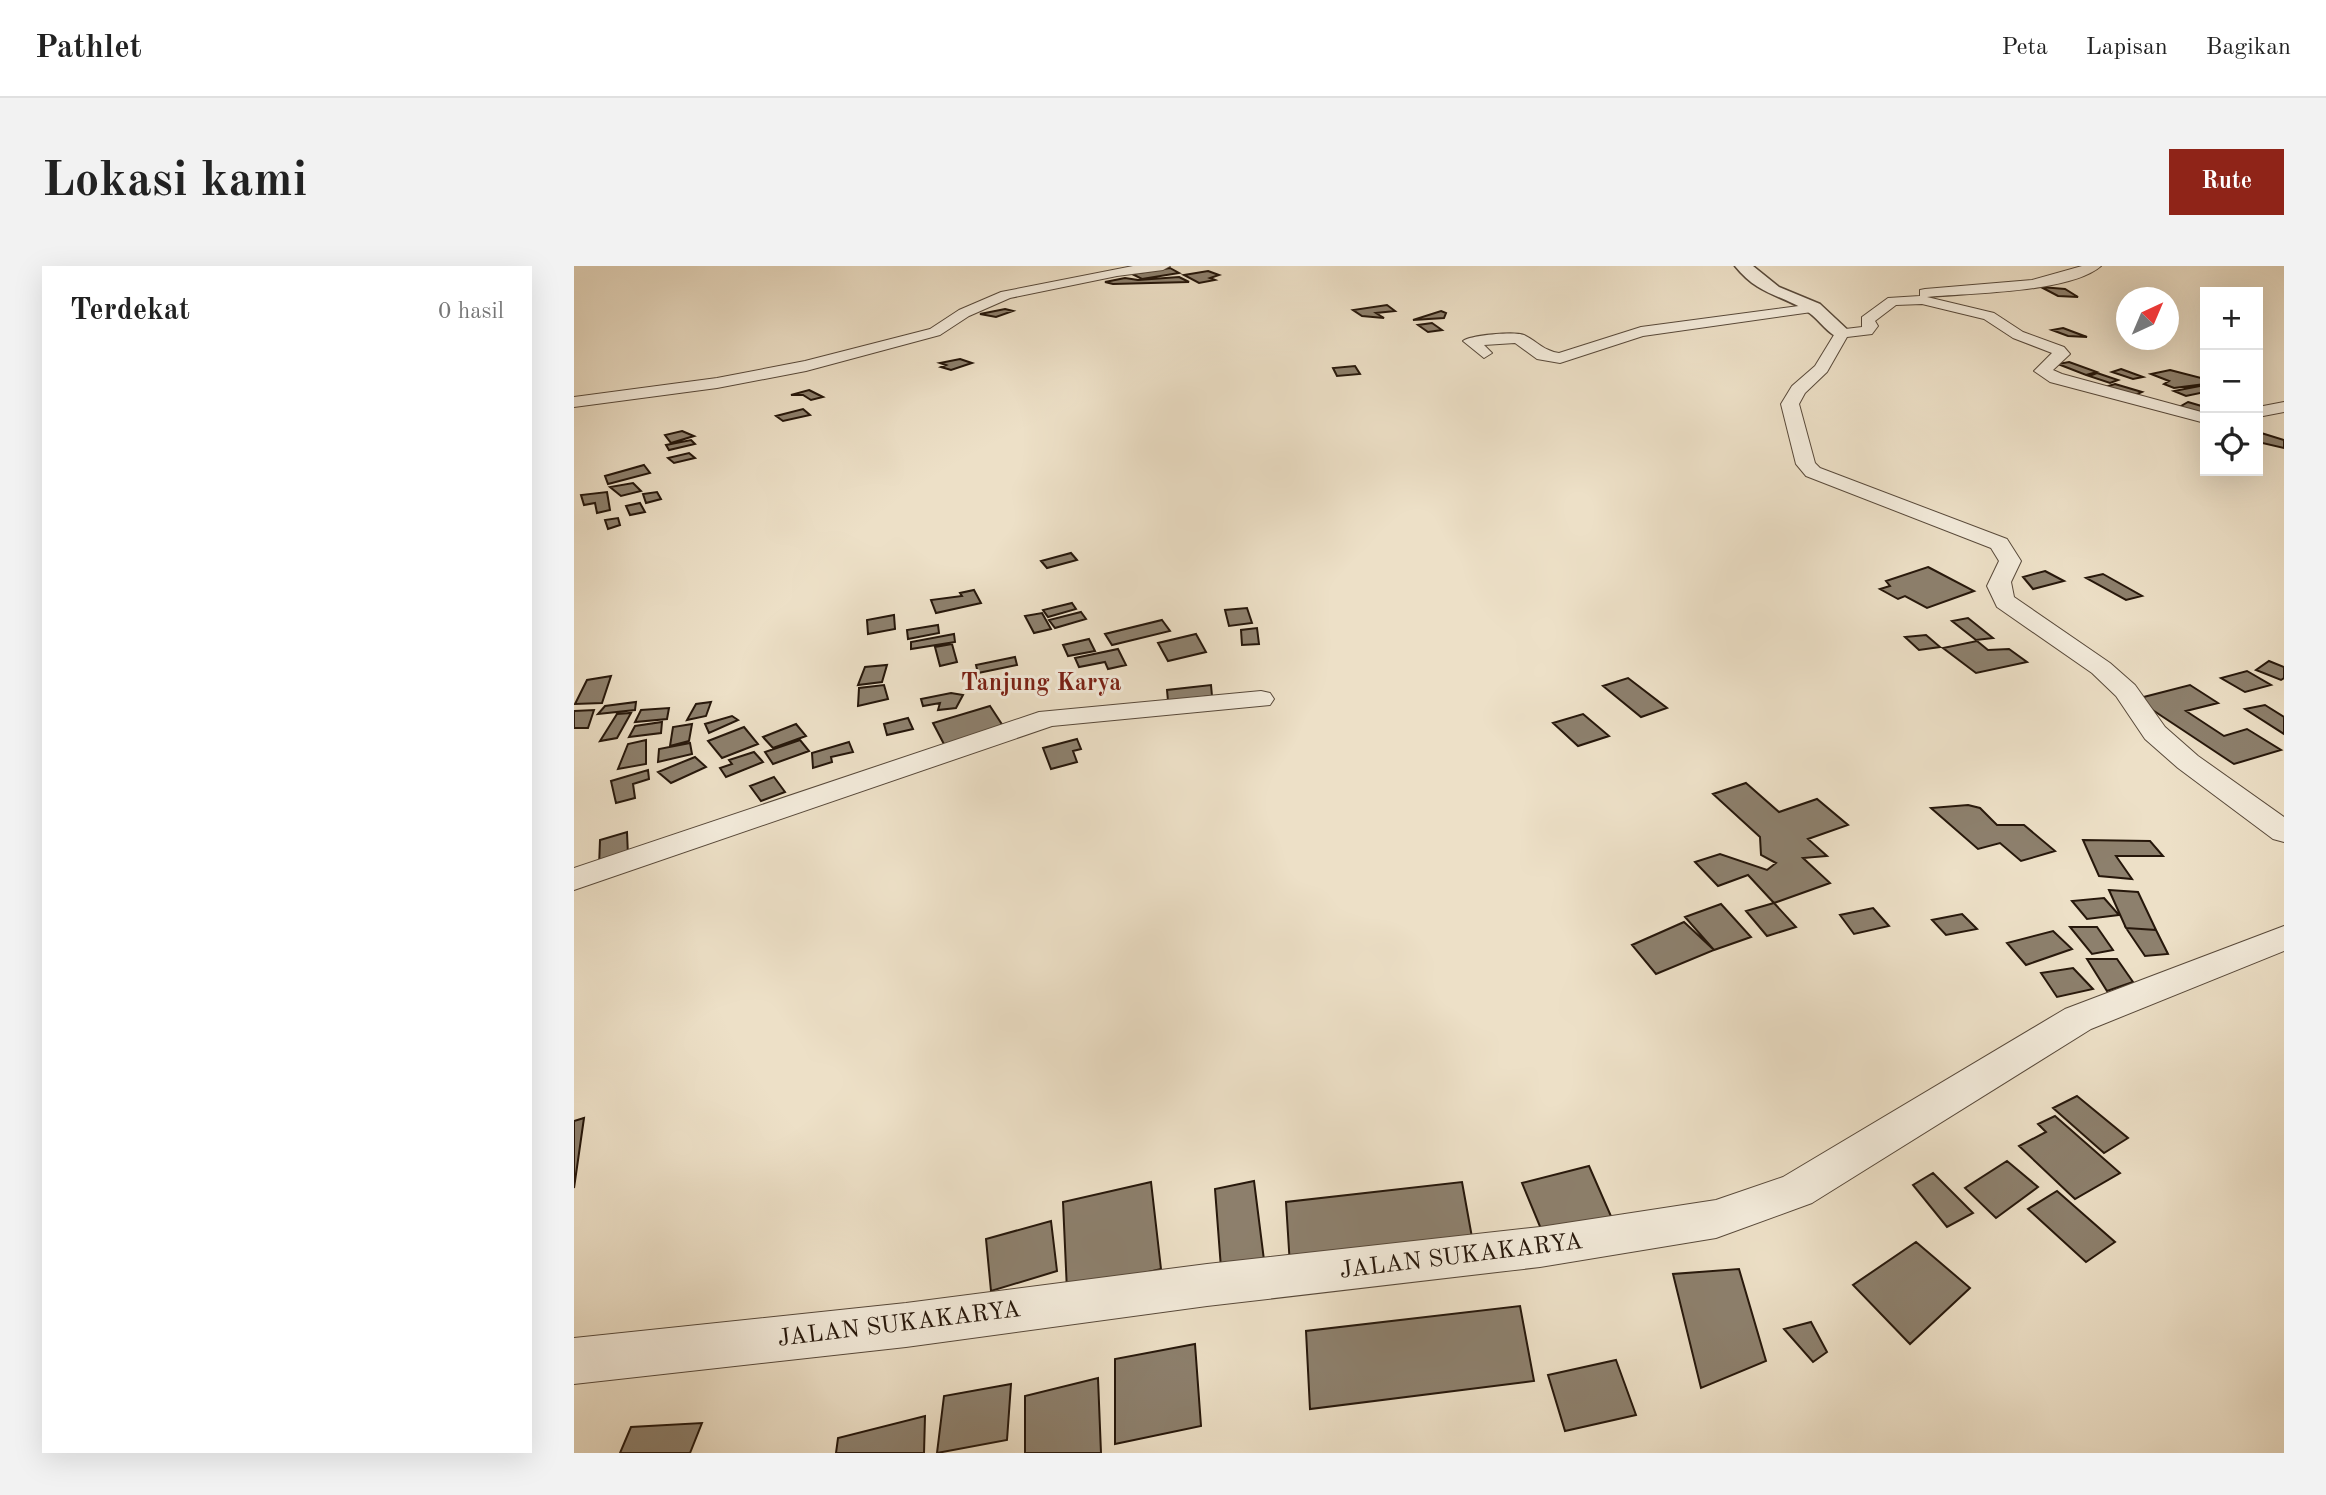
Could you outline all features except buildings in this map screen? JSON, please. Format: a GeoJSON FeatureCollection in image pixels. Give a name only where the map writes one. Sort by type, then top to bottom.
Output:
{"type":"FeatureCollection","features":[{"type":"Feature","properties":{"kind":"street"},"geometry":{"type":"LineString","coordinates":[[574,402],[717,383],[806,366],[923,336],[948,326],[964,313],[1006,295],[1109,273],[1163,266]]}},
{"type":"Feature","properties":{"kind":"street"},"geometry":{"type":"LineString","coordinates":[[1743,266],[1773,291],[1814,307],[1842,333],[1867,331],[1871,326],[1867,320],[1893,301],[1924,293],[2040,283],[2068,277],[2094,266]]}},
{"type":"Feature","properties":{"kind":"street"},"geometry":{"type":"LineString","coordinates":[[1893,301],[1922,300],[1989,316],[2012,328],[2017,335],[2062,354],[2044,367],[2042,371],[2047,374],[2200,417]]}},
{"type":"Feature","properties":{"kind":"street"},"geometry":{"type":"LineString","coordinates":[[1484,353],[1471,341],[1518,338],[1543,356],[1560,358],[1641,332],[1814,307]]}},
{"type":"Feature","properties":{"kind":"street"},"geometry":{"type":"LineString","coordinates":[[1842,333],[1821,369],[1798,390],[1790,404],[1807,464],[1813,472],[1999,544],[2010,561],[1997,583],[1998,592],[2005,602],[2101,668],[2126,691],[2155,733],[2188,762],[2284,832]]}},
{"type":"Feature","properties":{"kind":"street"},"geometry":{"type":"LineString","coordinates":[[2263,411],[2284,407]]}},
{"type":"Feature","properties":{"kind":"street"},"geometry":{"type":"LineString","coordinates":[[574,879],[781,806],[1049,718],[1261,699]]}},
{"type":"Feature","properties":{"kind":"street","name":"JALAN SUKAKARYA"},"geometry":{"type":"LineString","coordinates":[[574,1361],[906,1325],[1166,1290],[1540,1247],[1716,1219],[1797,1190],[2078,1019],[2284,938]]}},
{"type":"Feature","properties":{"kind":"district","name":"Tanjung Karya"},"geometry":{"type":"Point","coordinates":[1041,682]}}]}
